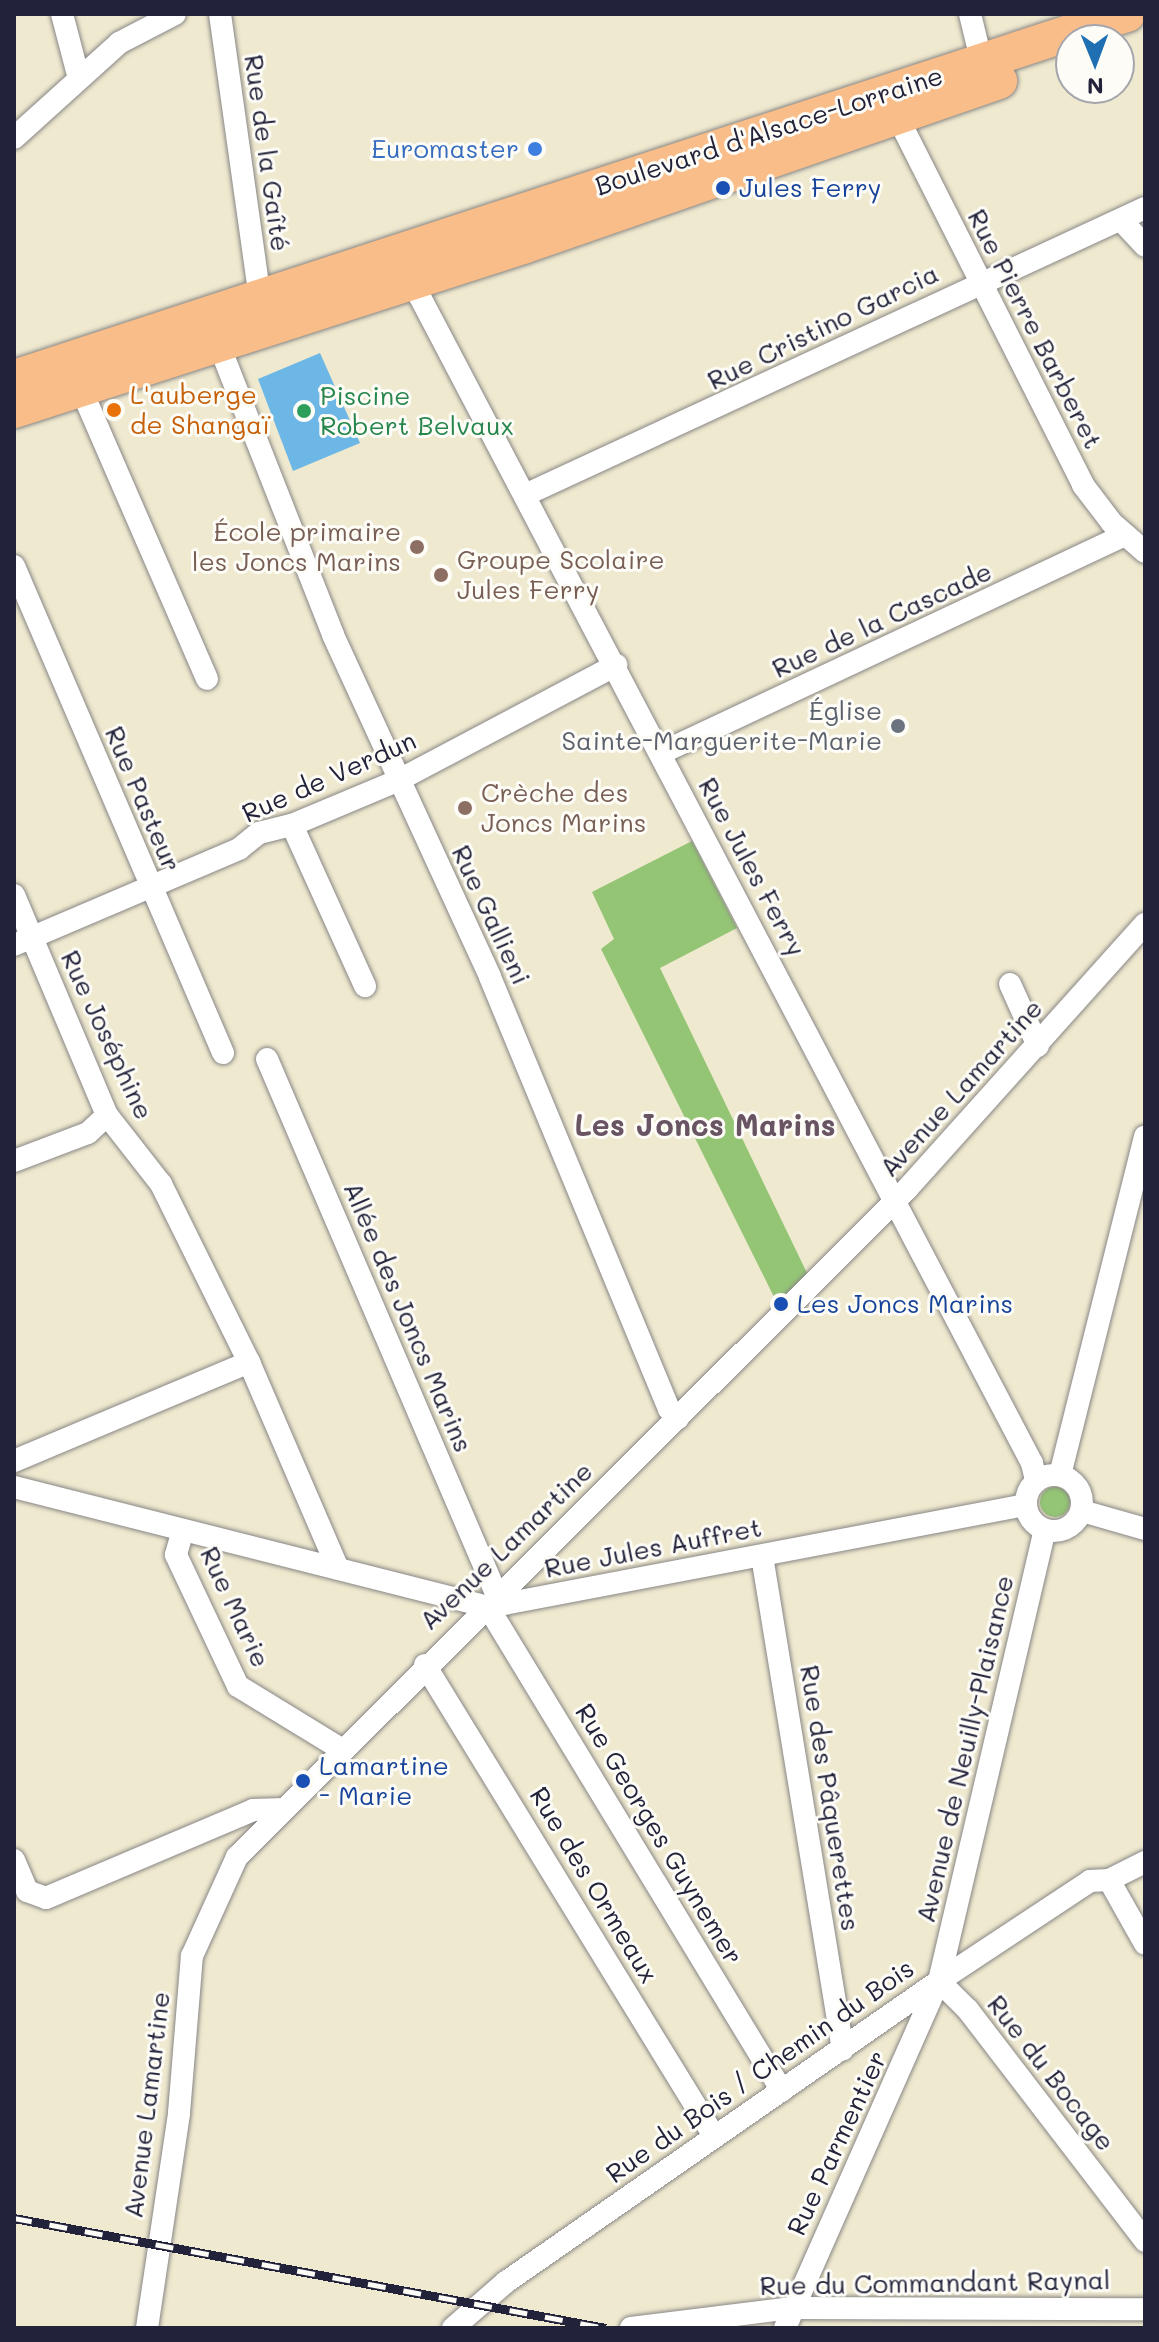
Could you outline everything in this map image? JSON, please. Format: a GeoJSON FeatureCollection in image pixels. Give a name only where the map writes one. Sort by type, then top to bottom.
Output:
{"type":"FeatureCollection","features":[{"type":"Feature","properties":{"kind":"main road","name":"Boulevard d'Alsace-Lorraine"},"geometry":{"type":"LineString","coordinates":[[412,265],[897,116],[985,73],[1127,14]]}},
{"type":"Feature","properties":{"kind":"main road","name":"Boulevard d'Alsace-Lorraine"},"geometry":{"type":"LineString","coordinates":[[14,378],[239,325],[985,73],[1055,60]]}},
{"type":"Feature","properties":{"kind":"main road","name":"Boulevard d'Alsace-Lorraine"},"geometry":{"type":"LineString","coordinates":[[14,410],[178,357],[239,325]]}},
{"type":"Feature","properties":{"kind":"street"},"geometry":{"type":"LineString","coordinates":[[62,14],[79,79]]}},
{"type":"Feature","properties":{"kind":"street"},"geometry":{"type":"LineString","coordinates":[[14,138],[119,43],[175,14]]}},
{"type":"Feature","properties":{"kind":"street","name":"Rue de la Gaîté"},"geometry":{"type":"LineString","coordinates":[[220,14],[239,325]]}},
{"type":"Feature","properties":{"kind":"street"},"geometry":{"type":"LineString","coordinates":[[970,14],[985,73]]}},
{"type":"Feature","properties":{"kind":"street","name":"Rue Pierre Barberet"},"geometry":{"type":"LineString","coordinates":[[897,116],[1083,485],[1125,535],[1145,552]]}},
{"type":"Feature","properties":{"kind":"street","name":"Rue Cristino Garcia"},"geometry":{"type":"LineString","coordinates":[[525,495],[831,357],[854,341],[1145,208]]}},
{"type":"Feature","properties":{"kind":"street"},"geometry":{"type":"LineString","coordinates":[[1121,220],[1145,246]]}},
{"type":"Feature","properties":{"kind":"street","name":"Rue Jules Ferry"},"geometry":{"type":"LineString","coordinates":[[412,265],[525,495],[1032,1463],[1036,1481]]}},
{"type":"Feature","properties":{"kind":"street","name":"Rue Gallieni"},"geometry":{"type":"LineString","coordinates":[[239,325],[281,496],[281,510],[399,780],[490,977],[669,1409],[678,1419]]}},
{"type":"Feature","properties":{"kind":"street"},"geometry":{"type":"LineString","coordinates":[[81,389],[207,679]]}},
{"type":"Feature","properties":{"kind":"street","name":"Rue de la Cascade"},"geometry":{"type":"LineString","coordinates":[[661,753],[1125,535]]}},
{"type":"Feature","properties":{"kind":"street","name":"Rue Pasteur"},"geometry":{"type":"LineString","coordinates":[[14,566],[223,1053]]}},
{"type":"Feature","properties":{"kind":"street","name":"Rue de Verdun"},"geometry":{"type":"LineString","coordinates":[[22,942],[239,849],[259,833],[292,825],[399,780],[616,665]]}},
{"type":"Feature","properties":{"kind":"street"},"geometry":{"type":"LineString","coordinates":[[292,825],[365,986]]}},
{"type":"Feature","properties":{"kind":"street","name":"Rue Joséphine"},"geometry":{"type":"LineString","coordinates":[[14,895],[22,942],[107,1115],[161,1184],[249,1362],[338,1569]]}},
{"type":"Feature","properties":{"kind":"street","name":"Avenue Lamartine"},"geometry":{"type":"LineString","coordinates":[[147,2328],[179,2113],[192,1956],[237,1857],[425,1665],[493,1603],[895,1202],[1145,924]]}},
{"type":"Feature","properties":{"kind":"street"},"geometry":{"type":"LineString","coordinates":[[1010,984],[1038,1046]]}},
{"type":"Feature","properties":{"kind":"street","name":"Allée des Joncs Marins"},"geometry":{"type":"LineString","coordinates":[[267,1059],[493,1603]]}},
{"type":"Feature","properties":{"kind":"street"},"geometry":{"type":"LineString","coordinates":[[14,1161],[88,1133],[107,1115]]}},
{"type":"Feature","properties":{"kind":"street"},"geometry":{"type":"LineString","coordinates":[[1060,1475],[1145,1137]]}},
{"type":"Feature","properties":{"kind":"street"},"geometry":{"type":"LineString","coordinates":[[14,1461],[249,1362]]}},
{"type":"Feature","properties":{"kind":"street"},"geometry":{"type":"LineString","coordinates":[[1060,1475],[1079,1490],[1082,1511],[1070,1527],[1045,1530],[1031,1521],[1025,1505],[1036,1481],[1060,1475]]}},
{"type":"Feature","properties":{"kind":"street","name":"Rue Jules Auffret"},"geometry":{"type":"LineString","coordinates":[[14,1487],[338,1569],[493,1603],[762,1556],[1025,1505]]}},
{"type":"Feature","properties":{"kind":"street"},"geometry":{"type":"LineString","coordinates":[[1082,1511],[1145,1529]]}},
{"type":"Feature","properties":{"kind":"street","name":"Rue Marie"},"geometry":{"type":"LineString","coordinates":[[183,1530],[176,1555],[238,1686],[341,1749]]}},
{"type":"Feature","properties":{"kind":"street","name":"Avenue de Neuilly-Plaisance"},"geometry":{"type":"LineString","coordinates":[[939,1981],[1045,1530]]}},
{"type":"Feature","properties":{"kind":"street","name":"Rue des Pâquerettes"},"geometry":{"type":"LineString","coordinates":[[762,1556],[843,2049]]}},
{"type":"Feature","properties":{"kind":"street","name":"Rue Georges Guynemer"},"geometry":{"type":"LineString","coordinates":[[493,1603],[782,2091]]}},
{"type":"Feature","properties":{"kind":"street","name":"Rue des Ormeaux"},"geometry":{"type":"LineString","coordinates":[[425,1665],[714,2136]]}},
{"type":"Feature","properties":{"kind":"street"},"geometry":{"type":"LineString","coordinates":[[14,1860],[27,1891],[46,1898],[253,1810],[284,1809]]}},
{"type":"Feature","properties":{"kind":"street","name":"Rue du Bois / Chemin du Bois"},"geometry":{"type":"LineString","coordinates":[[453,2328],[490,2294],[939,1981],[1090,1881],[1109,1880],[1145,1862]]}},
{"type":"Feature","properties":{"kind":"street"},"geometry":{"type":"LineString","coordinates":[[1109,1880],[1145,1944]]}},
{"type":"Feature","properties":{"kind":"street","name":"Rue du Bocage"},"geometry":{"type":"LineString","coordinates":[[939,1981],[968,2010],[1145,2241]]}},
{"type":"Feature","properties":{"kind":"street","name":"Rue Parmentier"},"geometry":{"type":"LineString","coordinates":[[788,2318],[939,1981]]}},
{"type":"Feature","properties":{"kind":"street","name":"Rue du Commandant Raynal"},"geometry":{"type":"LineString","coordinates":[[631,2328],[788,2318],[1145,2309]]}},
{"type":"Feature","properties":{"kind":"green space"},"geometry":{"type":"Polygon","coordinates":[[[692,841],[737,928],[660,968],[807,1273],[777,1303],[601,949],[614,939],[592,892],[692,841]]]}},
{"type":"Feature","properties":{"kind":"green space"},"geometry":{"type":"Polygon","coordinates":[[[1055,1487],[1065,1492],[1070,1502],[1065,1512],[1055,1517],[1045,1512],[1040,1502],[1045,1492],[1055,1487]]]}},
{"type":"Feature","properties":{"kind":"water","name":"Piscine Robert Belvaux"},"geometry":{"type":"Polygon","coordinates":[[[320,353],[360,443],[293,471],[258,379],[320,353]]]}},
{"type":"Feature","properties":{"kind":"railway"},"geometry":{"type":"LineString","coordinates":[[14,2218],[606,2328]]}},
{"type":"Feature","properties":{"kind":"place","name":"Euromaster"},"geometry":{"type":"Point","coordinates":[535,149]}},
{"type":"Feature","properties":{"kind":"place","name":"Jules Ferry"},"geometry":{"type":"Point","coordinates":[723,188]}},
{"type":"Feature","properties":{"kind":"place","name":"L'auberge de Shangaï"},"geometry":{"type":"Point","coordinates":[114,410]}},
{"type":"Feature","properties":{"kind":"place","name":"Piscine Robert Belvaux"},"geometry":{"type":"Point","coordinates":[304,411]}},
{"type":"Feature","properties":{"kind":"place","name":"École primaire les Joncs Marins"},"geometry":{"type":"Point","coordinates":[417,547]}},
{"type":"Feature","properties":{"kind":"place","name":"Groupe Scolaire Jules Ferry"},"geometry":{"type":"Point","coordinates":[441,575]}},
{"type":"Feature","properties":{"kind":"place","name":"Église Sainte-Marguerite-Marie"},"geometry":{"type":"Point","coordinates":[898,726]}},
{"type":"Feature","properties":{"kind":"place","name":"Crèche des Joncs Marins"},"geometry":{"type":"Point","coordinates":[465,808]}},
{"type":"Feature","properties":{"kind":"place","name":"Les Joncs Marins"},"geometry":{"type":"Point","coordinates":[781,1304]}},
{"type":"Feature","properties":{"kind":"place","name":"Lamartine - Marie"},"geometry":{"type":"Point","coordinates":[303,1781]}},
{"type":"Feature","properties":{"kind":"district","name":"Les Joncs Marins"},"geometry":{"type":"Point","coordinates":[705,1124]}}]}
